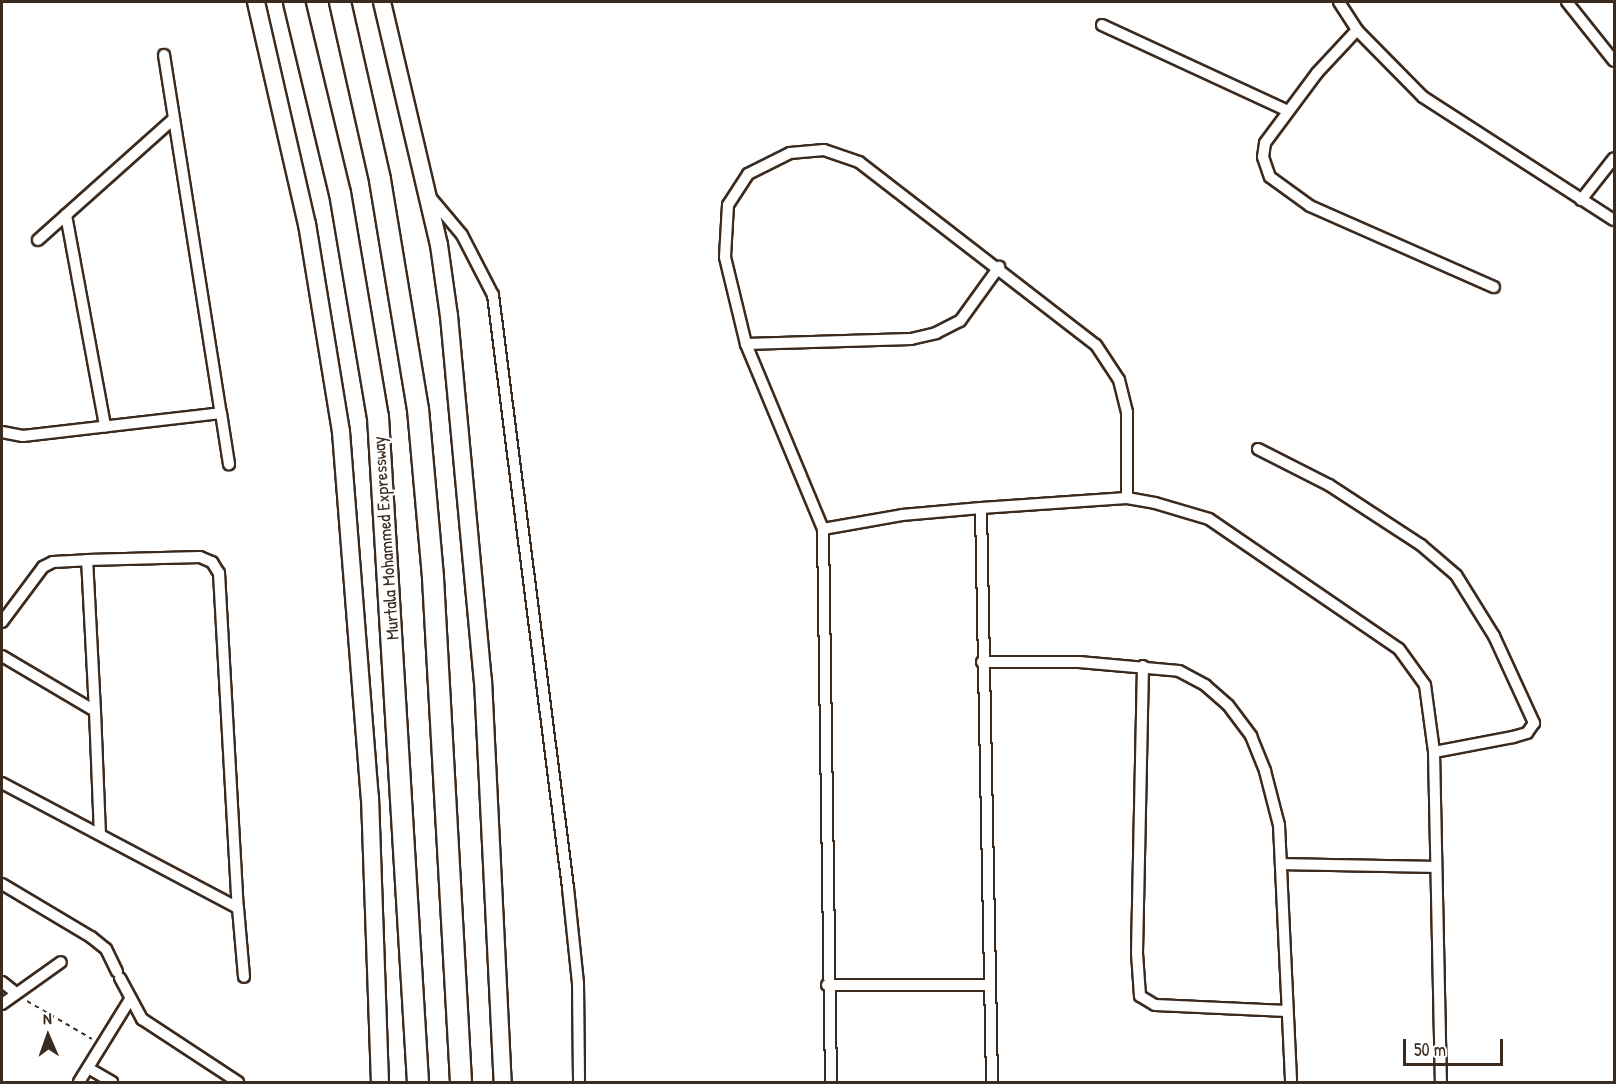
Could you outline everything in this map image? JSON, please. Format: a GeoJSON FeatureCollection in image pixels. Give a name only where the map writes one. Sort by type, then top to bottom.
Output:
{"type":"FeatureCollection","features":[{"type":"Feature","properties":{"kind":"highway","name":"Murtala Mohammed Expressway"},"geometry":{"type":"LineString","coordinates":[[294,2],[340,193],[378,417],[418,1083]]}},
{"type":"Feature","properties":{"kind":"highway"},"geometry":{"type":"LineString","coordinates":[[340,2],[380,180],[418,409],[434,590],[461,1083]]}},
{"type":"Feature","properties":{"kind":"main road"},"geometry":{"type":"LineString","coordinates":[[256,2],[313,253],[341,432],[370,796],[380,1083]]}},
{"type":"Feature","properties":{"kind":"main road"},"geometry":{"type":"LineString","coordinates":[[382,2],[427,194],[449,316],[483,680],[503,1083]]}},
{"type":"Feature","properties":{"kind":"street"},"geometry":{"type":"LineString","coordinates":[[1339,2],[1357,30],[1423,97],[1614,220]]}},
{"type":"Feature","properties":{"kind":"street"},"geometry":{"type":"LineString","coordinates":[[1567,2],[1614,61]]}},
{"type":"Feature","properties":{"kind":"street"},"geometry":{"type":"LineString","coordinates":[[1102,25],[1288,111]]}},
{"type":"Feature","properties":{"kind":"street"},"geometry":{"type":"LineString","coordinates":[[1357,30],[1288,111],[1265,143],[1263,157],[1270,177],[1310,206],[1494,287]]}},
{"type":"Feature","properties":{"kind":"street"},"geometry":{"type":"LineString","coordinates":[[164,55],[172,120],[229,464]]}},
{"type":"Feature","properties":{"kind":"street"},"geometry":{"type":"LineString","coordinates":[[38,240],[172,120]]}},
{"type":"Feature","properties":{"kind":"street"},"geometry":{"type":"LineString","coordinates":[[831,1083],[827,985],[823,529],[746,344],[724,257],[728,205],[748,174],[790,153],[824,150],[859,162],[999,267],[1096,345],[1119,380],[1127,412],[1127,498]]}},
{"type":"Feature","properties":{"kind":"street"},"geometry":{"type":"LineString","coordinates":[[1581,200],[1614,158]]}},
{"type":"Feature","properties":{"kind":"street"},"geometry":{"type":"LineString","coordinates":[[427,194],[462,235],[493,295],[568,888],[578,983],[579,1083]]}},
{"type":"Feature","properties":{"kind":"street"},"geometry":{"type":"LineString","coordinates":[[66,215],[105,426]]}},
{"type":"Feature","properties":{"kind":"street"},"geometry":{"type":"LineString","coordinates":[[746,344],[911,339],[936,333],[960,321],[999,267]]}},
{"type":"Feature","properties":{"kind":"street"},"geometry":{"type":"LineString","coordinates":[[2,432],[23,436],[221,413]]}},
{"type":"Feature","properties":{"kind":"street"},"geometry":{"type":"LineString","coordinates":[[1258,449],[1329,485],[1420,545],[1456,575],[1494,636],[1534,723],[1527,733],[1434,752]]}},
{"type":"Feature","properties":{"kind":"street"},"geometry":{"type":"LineString","coordinates":[[823,529],[902,515],[1127,498],[1209,519],[1399,649],[1425,685],[1434,752],[1434,867],[1441,1083]]}},
{"type":"Feature","properties":{"kind":"street"},"geometry":{"type":"LineString","coordinates":[[981,508],[988,985],[992,1083]]}},
{"type":"Feature","properties":{"kind":"street"},"geometry":{"type":"LineString","coordinates":[[2,622],[43,567],[52,562],[200,557],[212,562],[219,573],[244,977]]}},
{"type":"Feature","properties":{"kind":"street"},"geometry":{"type":"LineString","coordinates":[[87,560],[100,832]]}},
{"type":"Feature","properties":{"kind":"street"},"geometry":{"type":"LineString","coordinates":[[2,656],[95,711]]}},
{"type":"Feature","properties":{"kind":"street"},"geometry":{"type":"LineString","coordinates":[[982,662],[1143,666],[1179,671],[1205,684],[1228,705],[1251,736],[1265,771],[1279,825],[1291,1083]]}},
{"type":"Feature","properties":{"kind":"street"},"geometry":{"type":"LineString","coordinates":[[1143,666],[1137,965],[1140,996],[1155,1005],[1287,1011]]}},
{"type":"Feature","properties":{"kind":"street"},"geometry":{"type":"LineString","coordinates":[[2,783],[100,832],[238,908]]}},
{"type":"Feature","properties":{"kind":"street"},"geometry":{"type":"LineString","coordinates":[[1282,864],[1434,867]]}},
{"type":"Feature","properties":{"kind":"street"},"geometry":{"type":"LineString","coordinates":[[2,884],[91,937],[106,949],[129,1001],[156,1030],[238,1083]]}},
{"type":"Feature","properties":{"kind":"street"},"geometry":{"type":"LineString","coordinates":[[2,1004],[61,962]]}},
{"type":"Feature","properties":{"kind":"street"},"geometry":{"type":"LineString","coordinates":[[2,982],[15,993]]}},
{"type":"Feature","properties":{"kind":"street"},"geometry":{"type":"LineString","coordinates":[[827,985],[988,985]]}},
{"type":"Feature","properties":{"kind":"street"},"geometry":{"type":"LineString","coordinates":[[79,1083],[129,1001]]}},
{"type":"Feature","properties":{"kind":"street"},"geometry":{"type":"LineString","coordinates":[[88,1068],[112,1083]]}},
{"type":"Feature","properties":{"kind":"path"},"geometry":{"type":"LineString","coordinates":[[15,993],[103,1045]]}}]}
